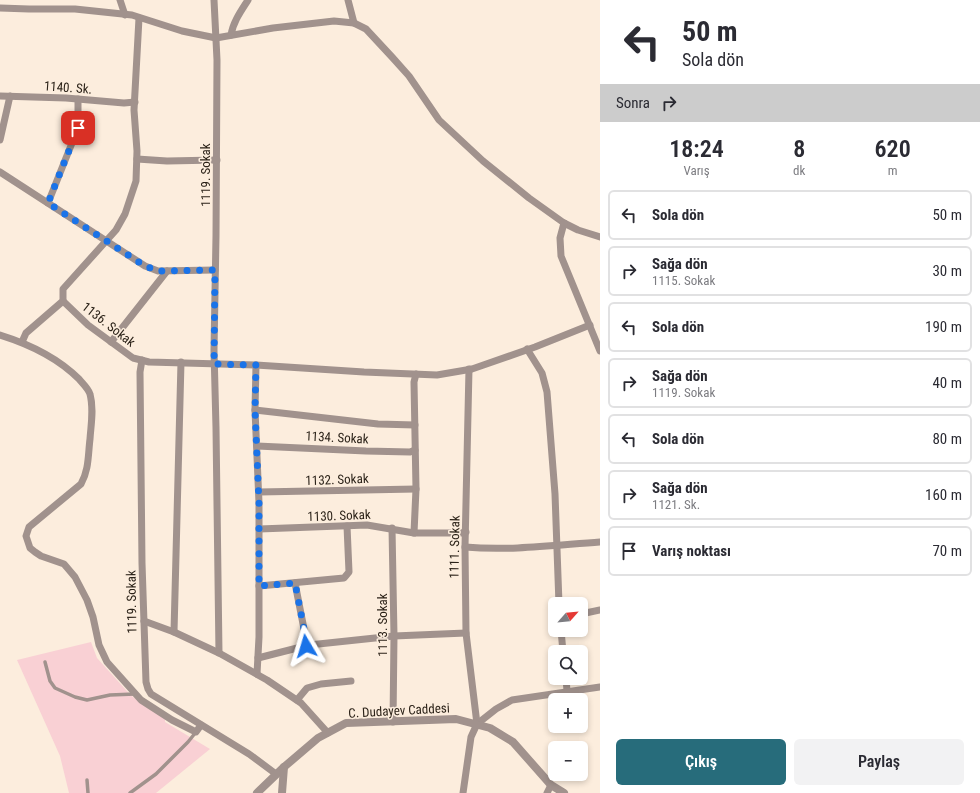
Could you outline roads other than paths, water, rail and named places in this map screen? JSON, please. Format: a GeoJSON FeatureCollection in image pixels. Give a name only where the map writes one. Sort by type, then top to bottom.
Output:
{"type":"FeatureCollection","features":[{"type":"Feature","properties":{"kind":"street"},"geometry":{"type":"LineString","coordinates":[[120,0],[125,15]]}},
{"type":"Feature","properties":{"kind":"street","name":"1119. Sokak"},"geometry":{"type":"LineString","coordinates":[[214,0],[216,38],[217,160],[214,364],[219,653]]}},
{"type":"Feature","properties":{"kind":"street"},"geometry":{"type":"LineString","coordinates":[[231,35],[232,28],[238,15],[248,0]]}},
{"type":"Feature","properties":{"kind":"street"},"geometry":{"type":"LineString","coordinates":[[348,0],[354,23]]}},
{"type":"Feature","properties":{"kind":"street"},"geometry":{"type":"LineString","coordinates":[[0,8],[75,9],[125,15],[182,31],[216,38],[334,21],[354,23],[366,29],[409,76],[439,120],[483,161],[529,198],[564,223],[578,230],[600,237]]}},
{"type":"Feature","properties":{"kind":"street"},"geometry":{"type":"LineString","coordinates":[[22,342],[26,333],[63,301],[63,289],[107,241],[116,230],[125,214],[136,181],[137,160],[135,102],[139,18]]}},
{"type":"Feature","properties":{"kind":"street","name":"1140. Sk."},"geometry":{"type":"LineString","coordinates":[[0,96],[78,99],[124,103],[135,102]]}},
{"type":"Feature","properties":{"kind":"street"},"geometry":{"type":"LineString","coordinates":[[0,140],[10,96]]}},
{"type":"Feature","properties":{"kind":"street"},"geometry":{"type":"LineString","coordinates":[[48,203],[78,128],[78,99]]}},
{"type":"Feature","properties":{"kind":"street"},"geometry":{"type":"LineString","coordinates":[[137,160],[217,160]]}},
{"type":"Feature","properties":{"kind":"street"},"geometry":{"type":"LineString","coordinates":[[0,172],[145,266],[158,271],[215,270]]}},
{"type":"Feature","properties":{"kind":"street"},"geometry":{"type":"LineString","coordinates":[[564,223],[560,238],[561,256],[600,349]]}},
{"type":"Feature","properties":{"kind":"street"},"geometry":{"type":"LineString","coordinates":[[110,342],[168,271]]}},
{"type":"Feature","properties":{"kind":"street","name":"1136. Sokak"},"geometry":{"type":"LineString","coordinates":[[63,301],[88,325],[132,358],[149,362],[256,365],[437,374],[469,369],[590,325]]}},
{"type":"Feature","properties":{"kind":"street"},"geometry":{"type":"LineString","coordinates":[[0,335],[22,342],[55,359],[70,370],[88,390],[92,403],[86,475],[80,484],[29,527],[26,532],[27,541],[30,548],[34,552],[64,564],[75,577],[87,600],[93,617],[99,645],[103,654],[108,662],[141,700],[172,720],[196,732],[201,725]]}},
{"type":"Feature","properties":{"kind":"street"},"geometry":{"type":"LineString","coordinates":[[527,349],[542,373],[547,392],[555,494],[559,597]]}},
{"type":"Feature","properties":{"kind":"street","name":"1119. Sokak"},"geometry":{"type":"LineString","coordinates":[[142,360],[140,372],[144,621],[146,682],[148,689],[151,694],[249,754],[276,774]]}},
{"type":"Feature","properties":{"kind":"street"},"geometry":{"type":"LineString","coordinates":[[174,632],[181,362]]}},
{"type":"Feature","properties":{"kind":"street"},"geometry":{"type":"LineString","coordinates":[[256,365],[255,410],[259,492],[257,674]]}},
{"type":"Feature","properties":{"kind":"street","name":"1111. Sokak"},"geometry":{"type":"LineString","coordinates":[[469,369],[465,547],[466,634],[478,724]]}},
{"type":"Feature","properties":{"kind":"street"},"geometry":{"type":"LineString","coordinates":[[414,533],[416,489],[414,382],[416,374]]}},
{"type":"Feature","properties":{"kind":"street"},"geometry":{"type":"LineString","coordinates":[[255,410],[378,424],[415,425]]}},
{"type":"Feature","properties":{"kind":"street","name":"1134. Sokak"},"geometry":{"type":"LineString","coordinates":[[257,446],[366,452],[410,452],[415,450]]}},
{"type":"Feature","properties":{"kind":"street","name":"1132. Sokak"},"geometry":{"type":"LineString","coordinates":[[259,492],[416,489]]}},
{"type":"Feature","properties":{"kind":"street","name":"1130. Sokak"},"geometry":{"type":"LineString","coordinates":[[259,530],[367,525],[392,528],[414,533],[466,532]]}},
{"type":"Feature","properties":{"kind":"street"},"geometry":{"type":"LineString","coordinates":[[259,586],[344,578],[349,572],[347,526]]}},
{"type":"Feature","properties":{"kind":"street","name":"1113. Sokak"},"geometry":{"type":"LineString","coordinates":[[392,528],[394,636],[393,722]]}},
{"type":"Feature","properties":{"kind":"street"},"geometry":{"type":"LineString","coordinates":[[465,547],[529,547],[600,542]]}},
{"type":"Feature","properties":{"kind":"street"},"geometry":{"type":"LineString","coordinates":[[295,583],[306,646]]}},
{"type":"Feature","properties":{"kind":"street"},"geometry":{"type":"LineString","coordinates":[[588,613],[600,610]]}},
{"type":"Feature","properties":{"kind":"street"},"geometry":{"type":"LineString","coordinates":[[144,621],[174,632],[219,653],[257,674],[301,703],[328,733]]}},
{"type":"Feature","properties":{"kind":"street"},"geometry":{"type":"LineString","coordinates":[[258,658],[306,646],[394,636],[466,634]]}},
{"type":"Feature","properties":{"kind":"street"},"geometry":{"type":"LineString","coordinates":[[297,700],[307,688],[321,684],[351,682]]}},
{"type":"Feature","properties":{"kind":"street"},"geometry":{"type":"LineString","coordinates":[[567,685],[567,691]]}},
{"type":"Feature","properties":{"kind":"street"},"geometry":{"type":"LineString","coordinates":[[463,793],[471,737],[478,724],[496,709],[512,700],[600,687]]}},
{"type":"Feature","properties":{"kind":"street","name":"C. Dudayev Caddesi"},"geometry":{"type":"LineString","coordinates":[[257,793],[276,774],[318,738],[346,724],[456,719],[490,728],[513,742],[551,785],[564,793]]}},
{"type":"Feature","properties":{"kind":"street"},"geometry":{"type":"LineString","coordinates":[[282,793],[284,767]]}},
{"type":"Feature","properties":{"kind":"street"},"geometry":{"type":"LineString","coordinates":[[547,793],[551,785]]}},
{"type":"Feature","properties":{"kind":"lane"},"geometry":{"type":"LineString","coordinates":[[45,662],[50,681],[55,688],[75,697],[86,700],[110,695],[136,694]]}},
{"type":"Feature","properties":{"kind":"lane"},"geometry":{"type":"LineString","coordinates":[[130,793],[156,774],[196,732]]}},
{"type":"Feature","properties":{"kind":"lane"},"geometry":{"type":"LineString","coordinates":[[87,780],[88,793]]}}]}
